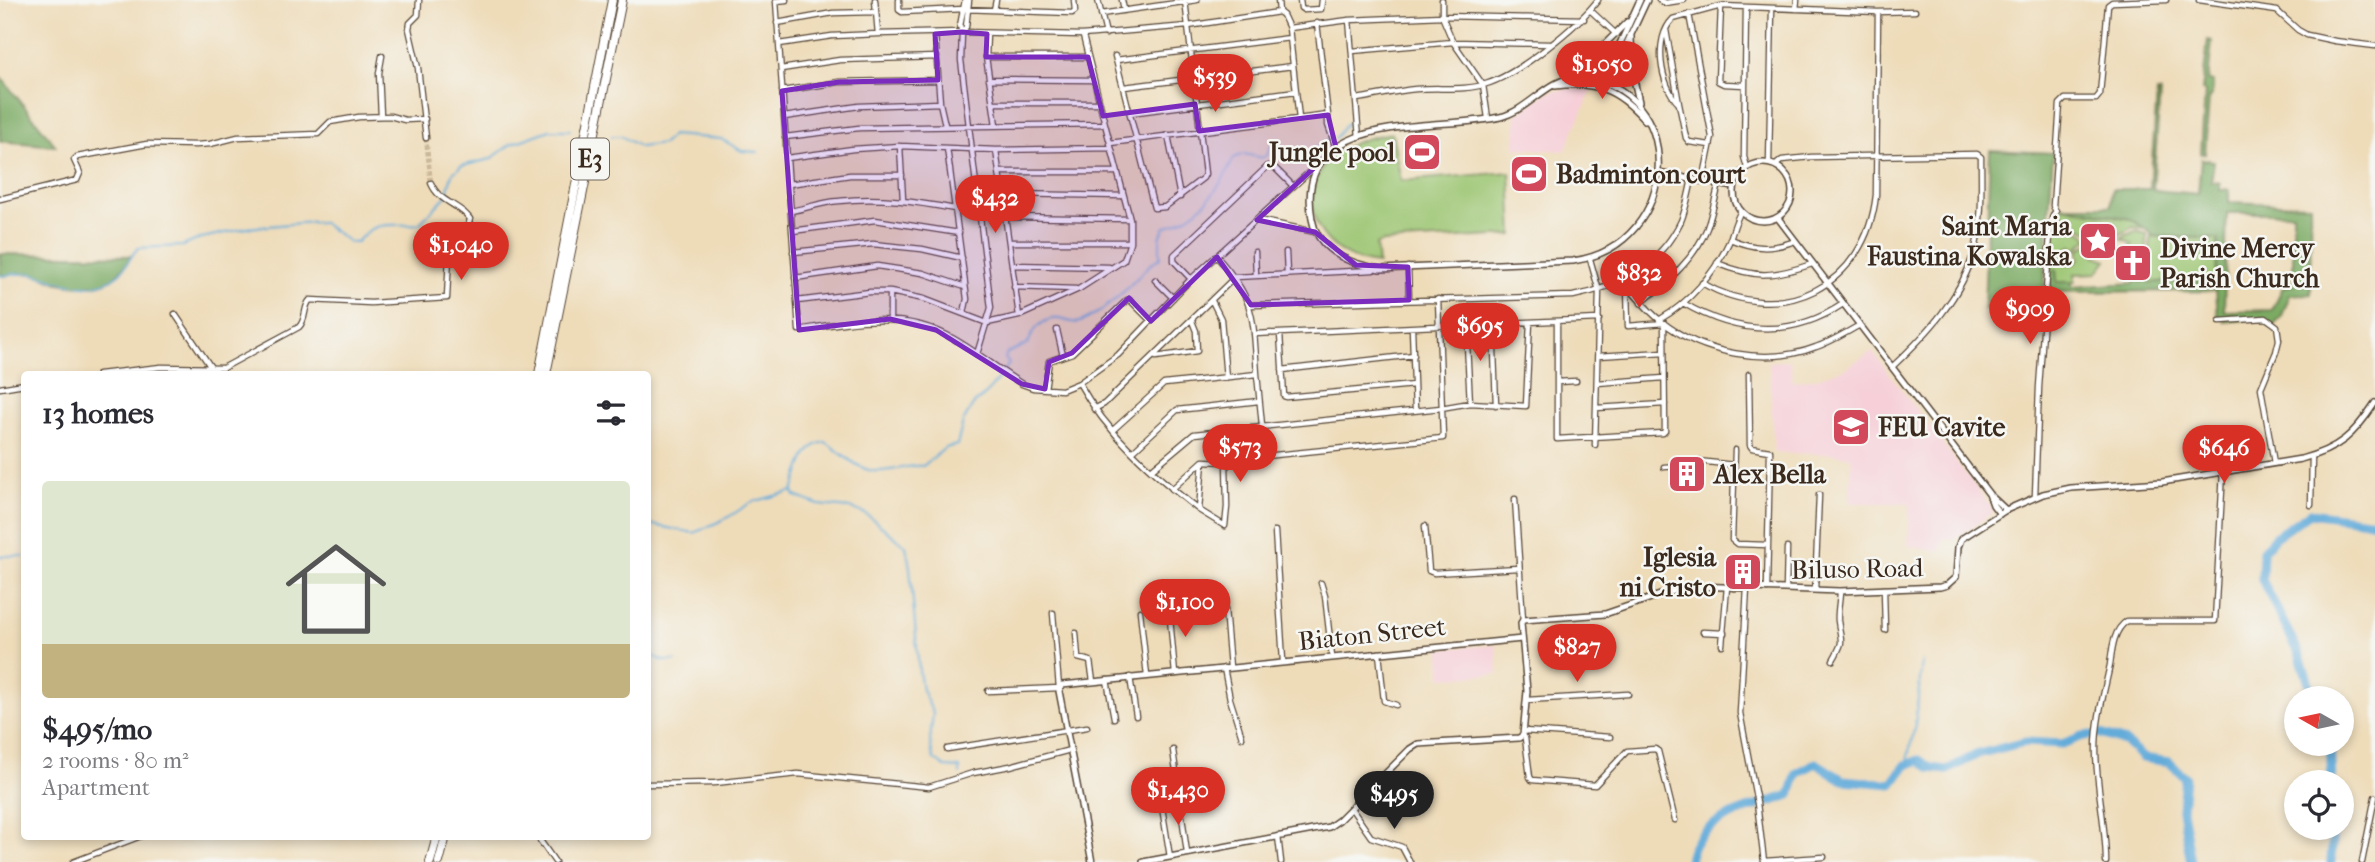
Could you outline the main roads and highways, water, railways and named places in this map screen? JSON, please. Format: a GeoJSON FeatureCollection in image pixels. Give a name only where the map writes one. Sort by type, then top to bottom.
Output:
{"type":"FeatureCollection","features":[{"type":"Feature","properties":{"kind":"highway","name":"E3"},"geometry":{"type":"LineString","coordinates":[[546,371],[612,0]]}},
{"type":"Feature","properties":{"kind":"highway","name":"E3"},"geometry":{"type":"LineString","coordinates":[[554,318],[622,0]]}},
{"type":"Feature","properties":{"kind":"highway","name":"E3"},"geometry":{"type":"LineString","coordinates":[[540,371],[552,331]]}},
{"type":"Feature","properties":{"kind":"highway"},"geometry":{"type":"LineString","coordinates":[[430,862],[436,840]]}},
{"type":"Feature","properties":{"kind":"highway"},"geometry":{"type":"LineString","coordinates":[[439,862],[445,840]]}},
{"type":"Feature","properties":{"kind":"water","name":"Jungle pool"},"geometry":{"type":"Polygon","coordinates":[[[1414,137],[1423,137],[1428,141],[1437,139],[1436,151],[1441,156],[1438,159],[1431,158],[1431,147],[1424,147],[1424,156],[1430,161],[1430,165],[1418,165],[1418,151],[1412,149],[1409,143],[1414,137]]]}},
{"type":"Feature","properties":{"kind":"waterway"},"geometry":{"type":"LineString","coordinates":[[1335,138],[1347,123]]}},
{"type":"Feature","properties":{"kind":"waterway"},"geometry":{"type":"LineString","coordinates":[[0,276],[29,273],[76,285],[97,285],[118,275],[138,248],[183,246],[202,238],[247,228],[323,223],[349,242],[357,242],[371,229],[385,225],[419,224],[446,196],[452,174],[461,166],[491,159],[511,144],[550,130],[570,130]]}},
{"type":"Feature","properties":{"kind":"waterway"},"geometry":{"type":"LineString","coordinates":[[612,136],[621,136],[640,147],[663,144],[672,135],[721,139],[742,151],[758,152]]}},
{"type":"Feature","properties":{"kind":"waterway"},"geometry":{"type":"LineString","coordinates":[[651,525],[694,533],[727,518],[752,502],[793,491],[807,454],[818,444],[826,442],[867,470],[923,466],[945,448],[957,445],[963,422],[973,405],[987,393],[1009,364],[1005,358],[1007,353],[1028,344],[1035,330],[1048,320],[1081,322],[1112,302],[1150,264],[1160,258],[1160,237],[1165,227],[1199,209],[1222,181],[1234,158],[1244,154],[1262,158],[1267,155],[1272,145],[1280,147],[1290,157],[1297,158],[1330,140]]}},
{"type":"Feature","properties":{"kind":"waterway"},"geometry":{"type":"LineString","coordinates":[[793,492],[795,496],[819,505],[850,508],[866,514],[906,546],[922,690],[933,713],[930,741],[932,753],[934,759],[945,767],[960,768],[960,774]]}},
{"type":"Feature","properties":{"kind":"waterway"},"geometry":{"type":"LineString","coordinates":[[2310,686],[2299,653],[2262,580],[2263,551],[2275,537],[2310,513],[2375,522]]}},
{"type":"Feature","properties":{"kind":"waterway"},"geometry":{"type":"LineString","coordinates":[[0,556],[21,556]]}},
{"type":"Feature","properties":{"kind":"waterway"},"geometry":{"type":"LineString","coordinates":[[651,655],[663,661],[676,661]]}},
{"type":"Feature","properties":{"kind":"waterway"},"geometry":{"type":"LineString","coordinates":[[1906,765],[1915,725],[1922,661]]}},
{"type":"Feature","properties":{"kind":"waterway"},"geometry":{"type":"LineString","coordinates":[[2101,734],[2125,742],[2143,758],[2169,762],[2185,777],[2182,810],[2191,862]]}},
{"type":"Feature","properties":{"kind":"waterway"},"geometry":{"type":"LineString","coordinates":[[1689,862],[1693,847],[1702,834],[1714,824],[1728,816],[1790,795],[1797,773],[1816,763],[1843,780],[1892,784],[1906,765],[1919,760],[1930,768],[1947,770],[1978,754],[2025,742],[2062,744],[2093,735]]}},
{"type":"Feature","properties":{"kind":"waterway"},"geometry":{"type":"LineString","coordinates":[[2331,756],[2331,770]]}},
{"type":"Feature","properties":{"kind":"waterway"},"geometry":{"type":"LineString","coordinates":[[2331,862],[2332,840]]}},
{"type":"Feature","properties":{"kind":"tunnel"},"geometry":{"type":"LineString","coordinates":[[426,138],[431,183]]}},
{"type":"Feature","properties":{"kind":"place","name":"Jungle pool"},"geometry":{"type":"Point","coordinates":[1422,152]}},
{"type":"Feature","properties":{"kind":"place","name":"Badminton court"},"geometry":{"type":"Point","coordinates":[1529,174]}},
{"type":"Feature","properties":{"kind":"place","name":"Saint Maria Faustina Kowalska"},"geometry":{"type":"Point","coordinates":[2098,241]}},
{"type":"Feature","properties":{"kind":"place","name":"Divine Mercy Parish Church"},"geometry":{"type":"Point","coordinates":[2133,263]}},
{"type":"Feature","properties":{"kind":"place","name":"FEU Cavite"},"geometry":{"type":"Point","coordinates":[1851,427]}},
{"type":"Feature","properties":{"kind":"place","name":"Alex Bella"},"geometry":{"type":"Point","coordinates":[1687,474]}},
{"type":"Feature","properties":{"kind":"place","name":"Iglesia ni Cristo"},"geometry":{"type":"Point","coordinates":[1743,572]}}]}
